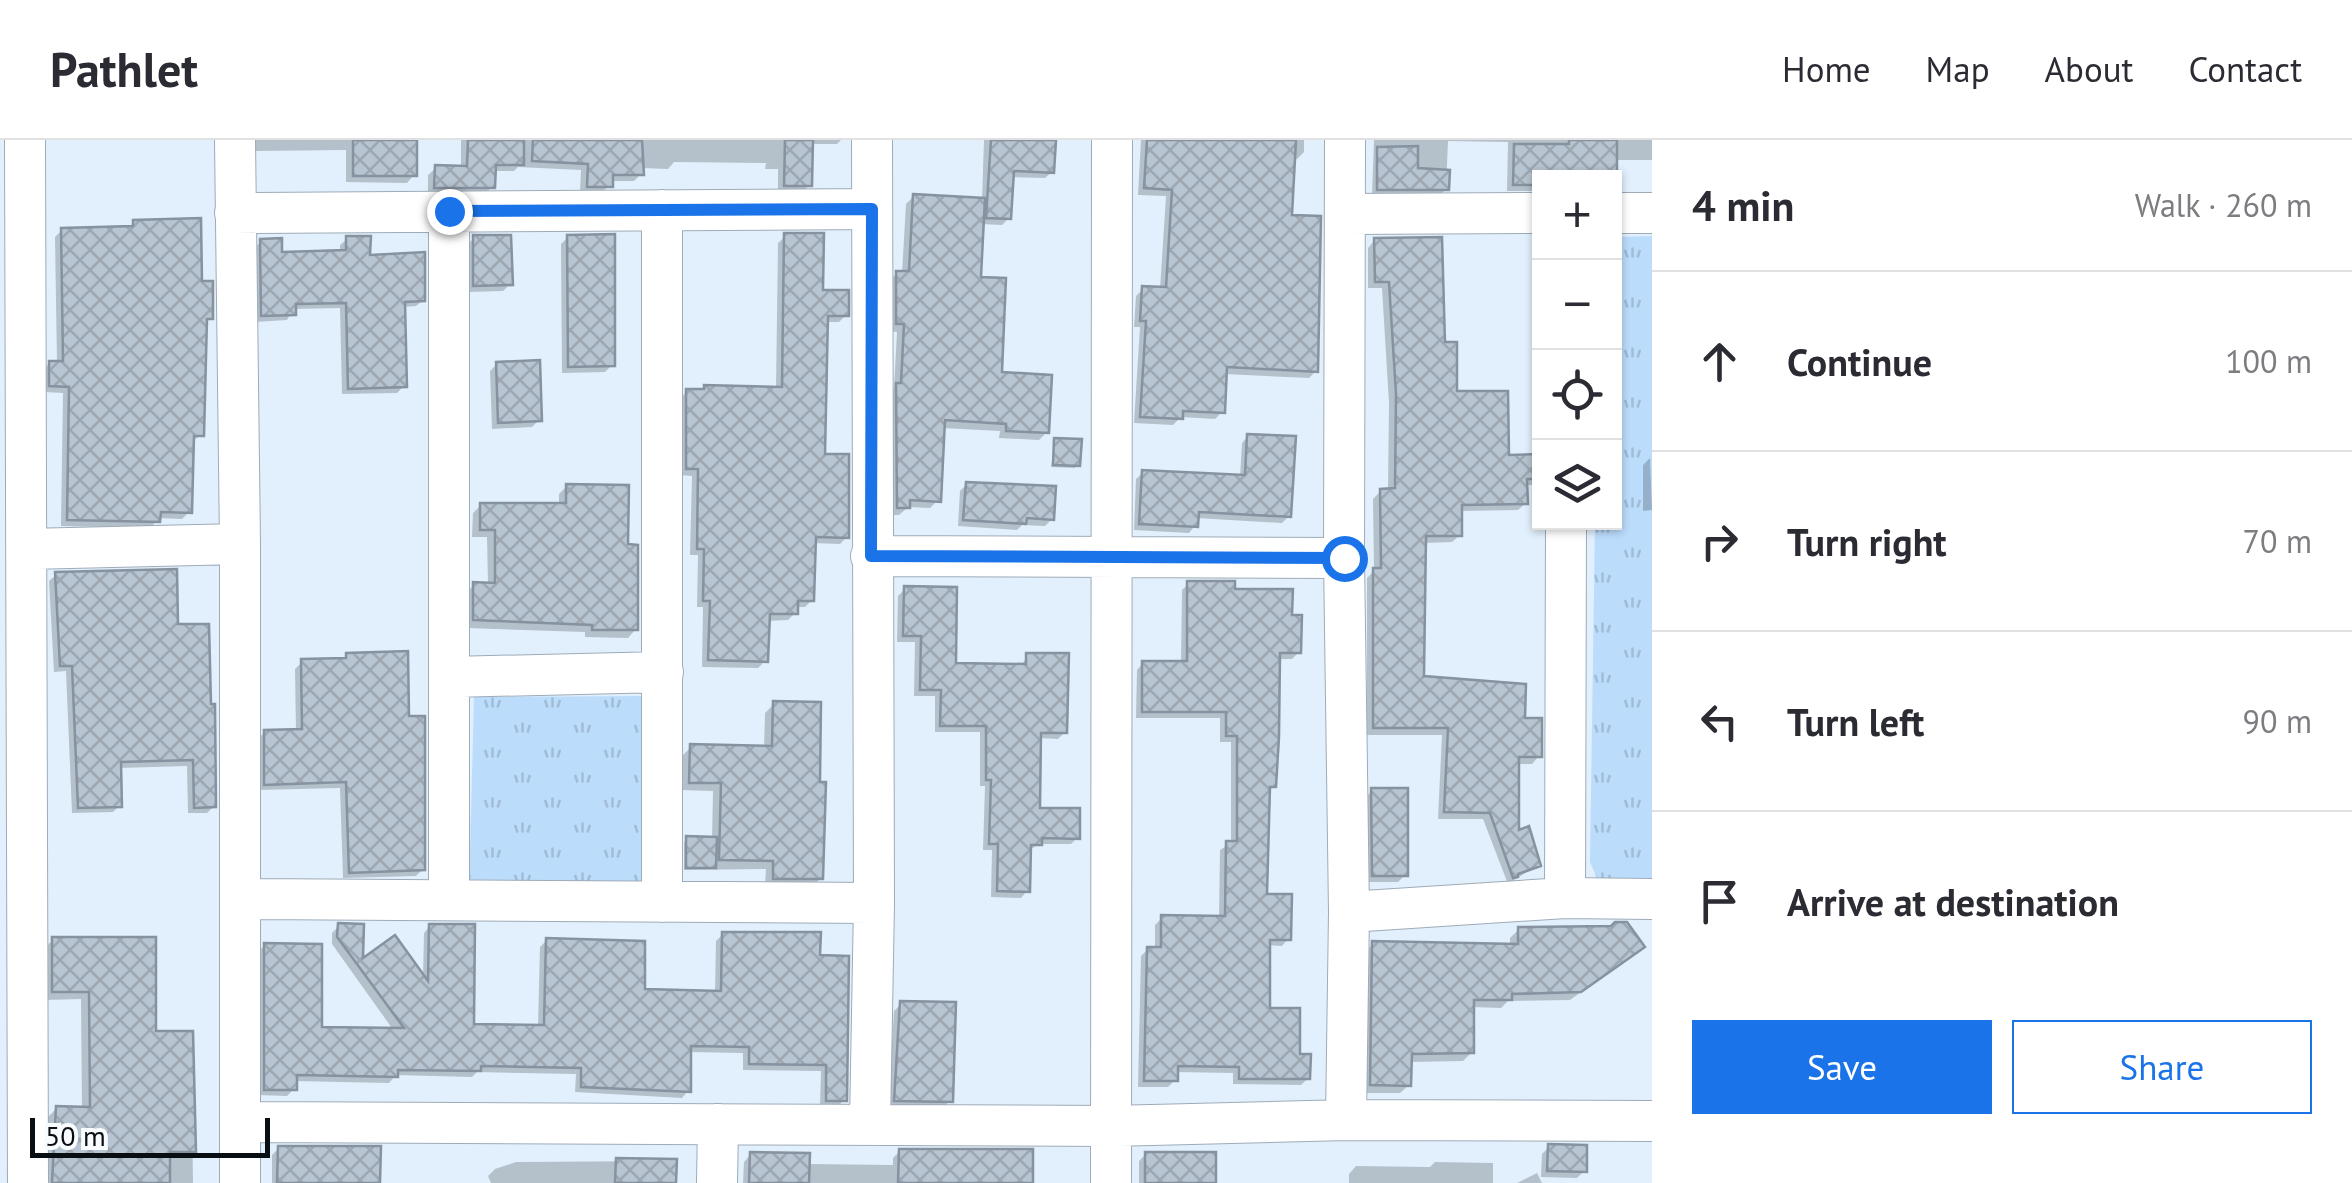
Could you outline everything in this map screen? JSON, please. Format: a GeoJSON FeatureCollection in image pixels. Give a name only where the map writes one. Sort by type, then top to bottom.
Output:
{"type":"FeatureCollection","features":[{"type":"Feature","properties":{"kind":"street"},"geometry":{"type":"LineString","coordinates":[[25,140],[28,1183]]}},
{"type":"Feature","properties":{"kind":"street"},"geometry":{"type":"LineString","coordinates":[[235,140],[240,544],[240,1183]]}},
{"type":"Feature","properties":{"kind":"street"},"geometry":{"type":"LineString","coordinates":[[870,1125],[874,903],[872,140]]}},
{"type":"Feature","properties":{"kind":"street"},"geometry":{"type":"LineString","coordinates":[[1111,1183],[1112,140]]}},
{"type":"Feature","properties":{"kind":"street"},"geometry":{"type":"LineString","coordinates":[[1345,140],[1344,558],[1350,912],[1346,1120]]}},
{"type":"Feature","properties":{"kind":"street"},"geometry":{"type":"LineString","coordinates":[[235,213],[872,209]]}},
{"type":"Feature","properties":{"kind":"street"},"geometry":{"type":"LineString","coordinates":[[662,210],[662,902]]}},
{"type":"Feature","properties":{"kind":"street"},"geometry":{"type":"LineString","coordinates":[[449,211],[449,900]]}},
{"type":"Feature","properties":{"kind":"street"},"geometry":{"type":"LineString","coordinates":[[1347,214],[1532,213]]}},
{"type":"Feature","properties":{"kind":"street"},"geometry":{"type":"LineString","coordinates":[[1622,213],[1652,213]]}},
{"type":"Feature","properties":{"kind":"street"},"geometry":{"type":"LineString","coordinates":[[1565,898],[1566,530]]}},
{"type":"Feature","properties":{"kind":"street"},"geometry":{"type":"LineString","coordinates":[[27,549],[240,544]]}},
{"type":"Feature","properties":{"kind":"street"},"geometry":{"type":"LineString","coordinates":[[871,556],[1344,558]]}},
{"type":"Feature","properties":{"kind":"street"},"geometry":{"type":"LineString","coordinates":[[450,677],[663,672]]}},
{"type":"Feature","properties":{"kind":"street"},"geometry":{"type":"LineString","coordinates":[[1350,912],[1565,898],[1652,899]]}},
{"type":"Feature","properties":{"kind":"street"},"geometry":{"type":"LineString","coordinates":[[241,899],[874,903]]}},
{"type":"Feature","properties":{"kind":"street"},"geometry":{"type":"LineString","coordinates":[[242,1122],[1111,1126],[1346,1120],[1652,1120]]}},
{"type":"Feature","properties":{"kind":"street"},"geometry":{"type":"LineString","coordinates":[[717,1183],[718,1124]]}},
{"type":"Feature","properties":{"kind":"green space"},"geometry":{"type":"Polygon","coordinates":[[[1652,236],[1652,891],[1602,890],[1590,862],[1595,530],[1622,530],[1622,237],[1652,236]]]}},
{"type":"Feature","properties":{"kind":"green space"},"geometry":{"type":"Polygon","coordinates":[[[654,696],[649,889],[469,891],[474,697],[654,696]]]}},
{"type":"Feature","properties":{"kind":"building"},"geometry":{"type":"Polygon","coordinates":[[[353,140],[417,140],[417,176],[353,176],[353,140]]]}},
{"type":"Feature","properties":{"kind":"building"},"geometry":{"type":"Polygon","coordinates":[[[468,140],[524,140],[524,165],[496,165],[495,188],[434,188],[435,165],[467,166],[468,140]]]}},
{"type":"Feature","properties":{"kind":"building"},"geometry":{"type":"Polygon","coordinates":[[[533,140],[642,140],[644,175],[613,175],[613,187],[587,187],[588,164],[532,161],[533,140]]]}},
{"type":"Feature","properties":{"kind":"building"},"geometry":{"type":"Polygon","coordinates":[[[785,140],[813,140],[812,186],[784,186],[785,140]]]}},
{"type":"Feature","properties":{"kind":"building"},"geometry":{"type":"Polygon","coordinates":[[[991,140],[1056,140],[1054,173],[1014,171],[1011,219],[986,218],[991,140]]]}},
{"type":"Feature","properties":{"kind":"building"},"geometry":{"type":"Polygon","coordinates":[[[1147,140],[1296,140],[1292,215],[1321,216],[1318,372],[1227,367],[1225,413],[1183,411],[1183,419],[1140,417],[1146,321],[1140,321],[1142,286],[1166,287],[1172,190],[1144,188],[1147,140]]]}},
{"type":"Feature","properties":{"kind":"building"},"geometry":{"type":"Polygon","coordinates":[[[1569,140],[1617,140],[1617,170],[1532,170],[1532,185],[1513,185],[1514,144],[1569,144],[1569,140]]]}},
{"type":"Feature","properties":{"kind":"building"},"geometry":{"type":"Polygon","coordinates":[[[1418,146],[1418,168],[1450,170],[1449,190],[1377,190],[1377,147],[1418,146]]]}},
{"type":"Feature","properties":{"kind":"building"},"geometry":{"type":"Polygon","coordinates":[[[913,194],[985,198],[981,277],[1006,278],[1002,372],[1052,375],[1049,433],[1006,431],[1006,424],[945,420],[941,502],[910,500],[910,508],[897,508],[896,383],[901,383],[904,324],[896,324],[896,271],[909,271],[913,194]]]}},
{"type":"Feature","properties":{"kind":"building"},"geometry":{"type":"Polygon","coordinates":[[[201,218],[202,281],[213,281],[213,319],[207,319],[204,436],[194,436],[192,513],[161,512],[160,522],[67,520],[69,387],[49,386],[49,361],[63,361],[61,228],[133,226],[133,220],[201,218]]]}},
{"type":"Feature","properties":{"kind":"building"},"geometry":{"type":"Polygon","coordinates":[[[784,233],[824,233],[823,290],[849,290],[849,316],[828,316],[825,454],[849,454],[849,538],[816,537],[814,601],[798,601],[798,614],[770,614],[768,662],[708,660],[710,601],[703,601],[704,549],[697,549],[698,469],[686,469],[686,389],[704,389],[704,385],[782,387],[784,233]]]}},
{"type":"Feature","properties":{"kind":"building"},"geometry":{"type":"Polygon","coordinates":[[[615,234],[615,366],[568,367],[567,235],[615,234]]]}},
{"type":"Feature","properties":{"kind":"building"},"geometry":{"type":"Polygon","coordinates":[[[473,235],[511,235],[513,285],[473,286],[473,235]]]}},
{"type":"Feature","properties":{"kind":"building"},"geometry":{"type":"Polygon","coordinates":[[[346,236],[371,236],[370,255],[425,252],[425,301],[405,302],[407,387],[348,389],[346,303],[296,304],[296,315],[261,316],[260,239],[282,238],[282,252],[346,250],[346,236]]]}},
{"type":"Feature","properties":{"kind":"building"},"geometry":{"type":"Polygon","coordinates":[[[1442,237],[1445,342],[1457,342],[1457,391],[1508,391],[1509,455],[1532,454],[1532,479],[1527,479],[1528,504],[1462,505],[1462,536],[1426,536],[1424,676],[1526,684],[1525,718],[1542,718],[1542,757],[1519,757],[1519,830],[1529,826],[1541,866],[1518,877],[1513,878],[1490,813],[1444,812],[1448,728],[1373,728],[1373,568],[1381,568],[1380,489],[1395,488],[1396,394],[1389,282],[1375,282],[1374,238],[1442,237]]]}},
{"type":"Feature","properties":{"kind":"building"},"geometry":{"type":"Polygon","coordinates":[[[540,360],[542,421],[498,423],[496,362],[540,360]]]}},
{"type":"Feature","properties":{"kind":"building"},"geometry":{"type":"Polygon","coordinates":[[[1247,434],[1296,436],[1291,517],[1199,512],[1198,527],[1139,524],[1142,470],[1245,475],[1247,434]]]}},
{"type":"Feature","properties":{"kind":"building"},"geometry":{"type":"Polygon","coordinates":[[[1054,438],[1082,439],[1080,466],[1053,465],[1054,438]]]}},
{"type":"Feature","properties":{"kind":"building"},"geometry":{"type":"Polygon","coordinates":[[[966,482],[1056,486],[1054,520],[1027,518],[1026,524],[963,520],[966,482]]]}},
{"type":"Feature","properties":{"kind":"building"},"geometry":{"type":"Polygon","coordinates":[[[566,484],[629,485],[628,544],[638,545],[638,630],[473,620],[473,582],[495,583],[495,530],[480,530],[480,503],[566,503],[566,484]]]}},
{"type":"Feature","properties":{"kind":"building"},"geometry":{"type":"Polygon","coordinates":[[[177,569],[178,624],[209,624],[216,807],[194,808],[193,760],[121,762],[122,807],[78,808],[72,666],[60,666],[55,572],[177,569]]]}},
{"type":"Feature","properties":{"kind":"building"},"geometry":{"type":"Polygon","coordinates":[[[1187,581],[1235,581],[1235,589],[1293,589],[1292,615],[1302,615],[1301,653],[1280,653],[1279,737],[1276,787],[1270,787],[1267,894],[1292,894],[1291,940],[1270,940],[1270,1008],[1300,1008],[1300,1054],[1311,1054],[1310,1079],[1239,1079],[1239,1067],[1178,1066],[1178,1081],[1144,1081],[1147,947],[1161,947],[1161,915],[1225,916],[1226,841],[1237,841],[1237,736],[1226,736],[1226,712],[1142,712],[1142,661],[1187,661],[1187,581]]]}},
{"type":"Feature","properties":{"kind":"building"},"geometry":{"type":"Polygon","coordinates":[[[904,586],[957,587],[956,663],[1026,664],[1026,653],[1069,653],[1067,733],[1041,733],[1040,808],[1080,808],[1080,839],[1042,838],[1042,845],[1031,845],[1030,892],[997,891],[998,844],[989,844],[991,780],[986,780],[986,726],[940,726],[941,690],[920,690],[921,636],[903,636],[904,586]]]}},
{"type":"Feature","properties":{"kind":"building"},"geometry":{"type":"Polygon","coordinates":[[[408,651],[409,716],[425,716],[425,870],[349,873],[346,782],[264,785],[264,730],[302,729],[301,659],[408,651]]]}},
{"type":"Feature","properties":{"kind":"building"},"geometry":{"type":"Polygon","coordinates":[[[773,701],[821,702],[820,782],[826,782],[823,879],[773,879],[773,861],[719,860],[721,783],[689,783],[690,744],[772,746],[773,701]]]}},
{"type":"Feature","properties":{"kind":"building"},"geometry":{"type":"Polygon","coordinates":[[[1371,788],[1408,788],[1408,876],[1372,876],[1371,788]]]}},
{"type":"Feature","properties":{"kind":"building"},"geometry":{"type":"Polygon","coordinates":[[[686,836],[717,837],[716,868],[686,868],[686,836]]]}},
{"type":"Feature","properties":{"kind":"building"},"geometry":{"type":"Polygon","coordinates":[[[1627,922],[1645,947],[1581,992],[1512,994],[1512,1000],[1474,1000],[1474,1053],[1412,1054],[1411,1086],[1370,1085],[1372,941],[1518,944],[1518,927],[1611,926],[1627,922]]]}},
{"type":"Feature","properties":{"kind":"building"},"geometry":{"type":"Polygon","coordinates":[[[338,923],[364,924],[363,958],[395,935],[428,981],[429,924],[475,924],[474,1024],[544,1025],[546,938],[645,941],[645,989],[721,991],[722,932],[821,932],[820,955],[849,956],[847,1101],[826,1101],[826,1065],[749,1064],[749,1047],[691,1046],[691,1092],[581,1087],[581,1068],[481,1066],[481,1071],[398,1070],[398,1077],[297,1075],[297,1090],[264,1090],[264,943],[322,944],[322,1027],[404,1028],[337,937],[338,923]]]}},
{"type":"Feature","properties":{"kind":"building"},"geometry":{"type":"Polygon","coordinates":[[[52,937],[156,937],[156,1031],[193,1031],[196,1152],[170,1152],[170,1183],[52,1183],[56,1106],[90,1107],[89,992],[52,992],[52,937]]]}},
{"type":"Feature","properties":{"kind":"building"},"geometry":{"type":"Polygon","coordinates":[[[900,1001],[956,1002],[953,1102],[894,1101],[900,1001]]]}},
{"type":"Feature","properties":{"kind":"building"},"geometry":{"type":"Polygon","coordinates":[[[1548,1144],[1587,1145],[1587,1172],[1547,1171],[1548,1144]]]}},
{"type":"Feature","properties":{"kind":"building"},"geometry":{"type":"Polygon","coordinates":[[[278,1146],[381,1146],[380,1183],[277,1183],[278,1146]]]}},
{"type":"Feature","properties":{"kind":"building"},"geometry":{"type":"Polygon","coordinates":[[[899,1149],[1033,1149],[1033,1183],[898,1183],[899,1149]]]}},
{"type":"Feature","properties":{"kind":"building"},"geometry":{"type":"Polygon","coordinates":[[[750,1152],[810,1153],[809,1183],[749,1183],[750,1152]]]}},
{"type":"Feature","properties":{"kind":"building"},"geometry":{"type":"Polygon","coordinates":[[[1145,1152],[1216,1152],[1216,1183],[1145,1183],[1145,1152]]]}},
{"type":"Feature","properties":{"kind":"building"},"geometry":{"type":"Polygon","coordinates":[[[616,1158],[677,1159],[676,1183],[615,1183],[616,1158]]]}},
{"type":"Feature","properties":{"kind":"route"},"geometry":{"type":"LineString","coordinates":[[449,211],[872,209],[871,556],[1344,558]]}}]}
